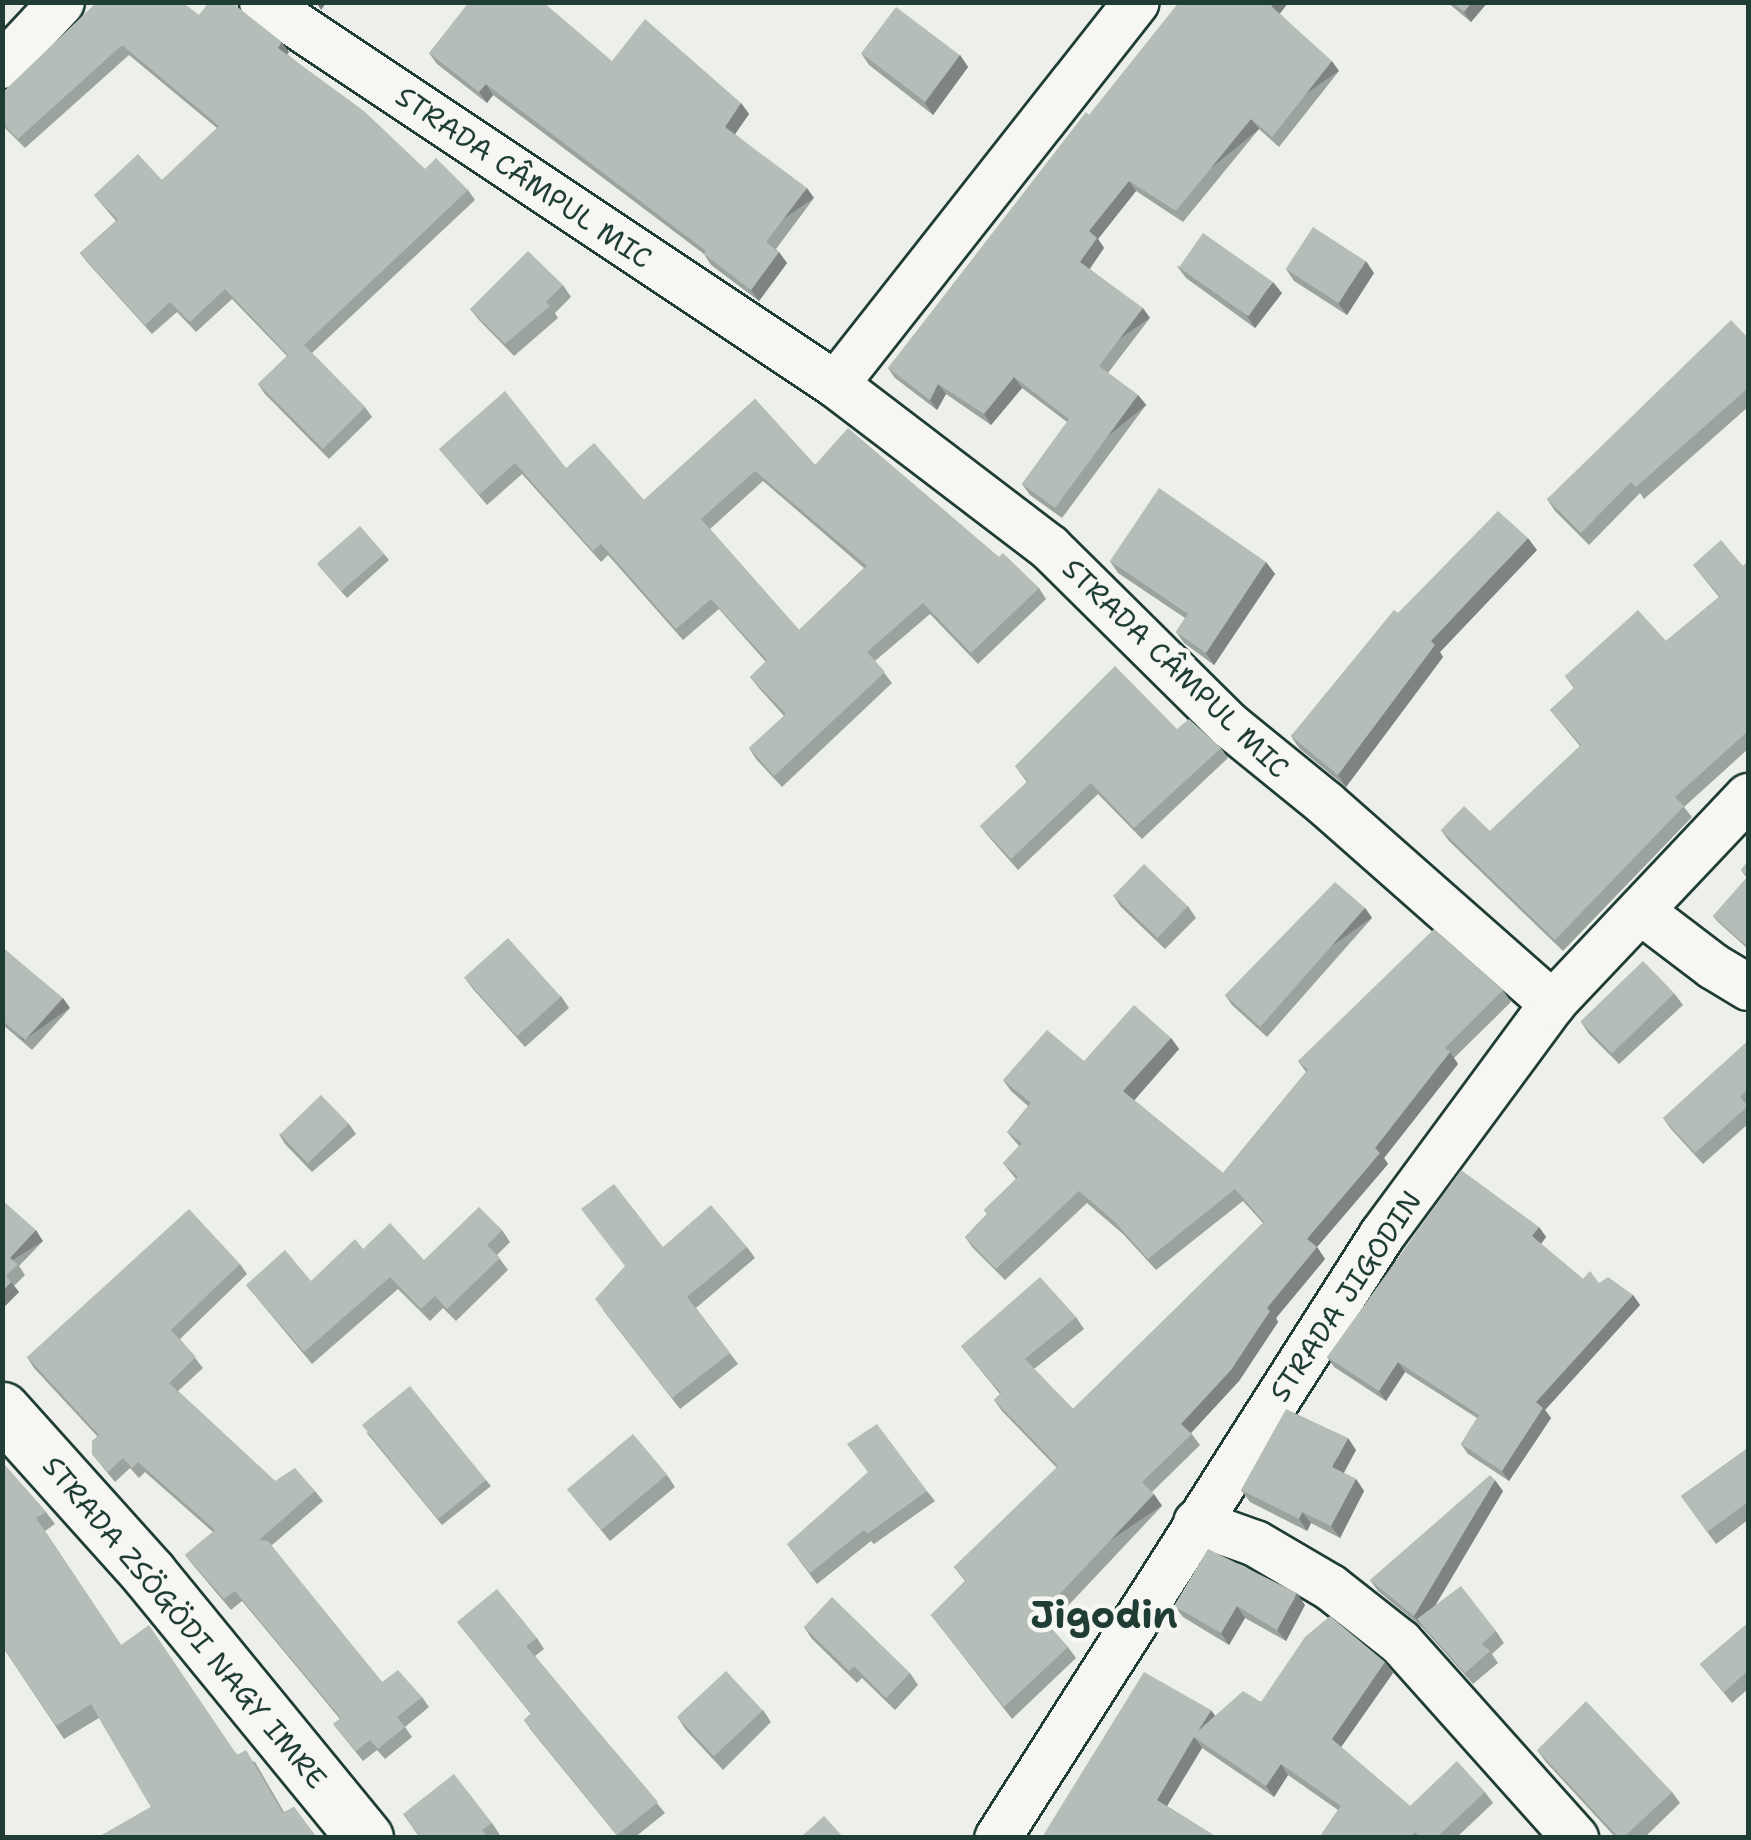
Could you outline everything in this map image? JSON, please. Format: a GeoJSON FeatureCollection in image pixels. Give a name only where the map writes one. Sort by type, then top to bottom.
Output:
{"type":"FeatureCollection","features":[{"type":"Feature","properties":{"kind":"main road","name":"STRADA ZSÖGÖDI NAGY IMRE"},"geometry":{"type":"LineString","coordinates":[[2,1410],[161,1588],[365,1838]]}},
{"type":"Feature","properties":{"kind":"street"},"geometry":{"type":"LineString","coordinates":[[2,65],[60,2]]}},
{"type":"Feature","properties":{"kind":"street","name":"STRADA CÂMPUL MIC"},"geometry":{"type":"LineString","coordinates":[[262,2],[835,384],[1049,546],[1243,738],[1325,803],[1552,1004]]}},
{"type":"Feature","properties":{"kind":"street"},"geometry":{"type":"LineString","coordinates":[[835,384],[1136,2]]}},
{"type":"Feature","properties":{"kind":"street","name":"STRADA JIGODIN"},"geometry":{"type":"LineString","coordinates":[[997,1838],[1382,1234],[1552,1004],[1748,796]]}},
{"type":"Feature","properties":{"kind":"street"},"geometry":{"type":"LineString","coordinates":[[1642,912],[1713,966],[1748,987]]}},
{"type":"Feature","properties":{"kind":"street"},"geometry":{"type":"LineString","coordinates":[[1196,1522],[1255,1542],[1330,1586],[1400,1642],[1575,1838]]}},
{"type":"Feature","properties":{"kind":"building"},"geometry":{"type":"Polygon","coordinates":[[[97,2],[182,2],[199,15],[209,2],[231,2],[282,42],[278,48],[364,111],[425,169],[436,158],[468,190],[304,345],[365,407],[323,449],[258,384],[288,355],[225,289],[190,322],[170,302],[145,325],[80,253],[118,220],[94,195],[138,154],[162,180],[219,126],[122,45],[18,139],[2,123],[2,93],[97,2]]]}},
{"type":"Feature","properties":{"kind":"building"},"geometry":{"type":"Polygon","coordinates":[[[469,2],[543,2],[612,61],[645,19],[741,103],[725,127],[807,188],[766,242],[779,252],[751,290],[704,254],[706,251],[486,84],[479,92],[429,53],[469,2]]]}},
{"type":"Feature","properties":{"kind":"building"},"geometry":{"type":"Polygon","coordinates":[[[1179,2],[1273,2],[1271,6],[1332,61],[1272,137],[1251,119],[1176,211],[1129,181],[1089,231],[1097,238],[1080,262],[1143,308],[1099,366],[1138,395],[1055,508],[1022,484],[1069,419],[1014,377],[984,414],[938,384],[930,400],[888,368],[1086,112],[1089,115],[1179,2]]]}},
{"type":"Feature","properties":{"kind":"building"},"geometry":{"type":"Polygon","coordinates":[[[1452,2],[1472,2],[1464,12],[1452,2]]]}},
{"type":"Feature","properties":{"kind":"building"},"geometry":{"type":"Polygon","coordinates":[[[896,7],[960,55],[925,101],[861,53],[896,7]]]}},
{"type":"Feature","properties":{"kind":"building"},"geometry":{"type":"Polygon","coordinates":[[[1313,227],[1366,261],[1339,303],[1286,269],[1313,227]]]}},
{"type":"Feature","properties":{"kind":"building"},"geometry":{"type":"Polygon","coordinates":[[[1203,233],[1273,282],[1249,316],[1179,267],[1203,233]]]}},
{"type":"Feature","properties":{"kind":"building"},"geometry":{"type":"Polygon","coordinates":[[[528,251],[563,285],[546,302],[550,306],[505,344],[470,309],[528,251]]]}},
{"type":"Feature","properties":{"kind":"building"},"geometry":{"type":"Polygon","coordinates":[[[1731,320],[1748,338],[1748,388],[1636,487],[1631,482],[1581,533],[1547,499],[1731,320]]]}},
{"type":"Feature","properties":{"kind":"building"},"geometry":{"type":"Polygon","coordinates":[[[505,391],[566,468],[594,443],[644,500],[755,399],[815,465],[848,428],[999,557],[1003,553],[1039,588],[971,653],[923,603],[867,652],[885,672],[774,776],[749,748],[786,714],[750,677],[767,660],[711,599],[676,629],[601,544],[593,551],[515,463],[479,495],[439,449],[505,391]],[[755,471],[701,519],[799,630],[867,566],[755,471]]]}},
{"type":"Feature","properties":{"kind":"building"},"geometry":{"type":"Polygon","coordinates":[[[1159,488],[1266,562],[1206,653],[1176,632],[1188,614],[1110,561],[1159,488]]]}},
{"type":"Feature","properties":{"kind":"building"},"geometry":{"type":"Polygon","coordinates":[[[1498,511],[1528,538],[1431,641],[1435,645],[1338,775],[1291,736],[1394,610],[1398,613],[1498,511]]]}},
{"type":"Feature","properties":{"kind":"building"},"geometry":{"type":"Polygon","coordinates":[[[360,526],[384,554],[341,591],[317,563],[360,526]]]}},
{"type":"Feature","properties":{"kind":"building"},"geometry":{"type":"Polygon","coordinates":[[[1721,540],[1743,566],[1748,561],[1748,731],[1675,797],[1684,806],[1555,940],[1441,830],[1464,806],[1490,831],[1581,745],[1550,710],[1575,687],[1565,676],[1638,610],[1666,641],[1720,596],[1693,565],[1721,540]]]}},
{"type":"Feature","properties":{"kind":"building"},"geometry":{"type":"Polygon","coordinates":[[[1115,666],[1177,729],[1189,719],[1221,748],[1134,828],[1091,783],[1011,859],[980,826],[1028,781],[1015,766],[1115,666]]]}},
{"type":"Feature","properties":{"kind":"building"},"geometry":{"type":"Polygon","coordinates":[[[1144,864],[1188,906],[1157,938],[1113,896],[1144,864]]]}},
{"type":"Feature","properties":{"kind":"building"},"geometry":{"type":"Polygon","coordinates":[[[1748,876],[1748,947],[1713,916],[1748,876]]]}},
{"type":"Feature","properties":{"kind":"building"},"geometry":{"type":"Polygon","coordinates":[[[1335,882],[1365,908],[1260,1027],[1225,995],[1335,882]]]}},
{"type":"Feature","properties":{"kind":"building"},"geometry":{"type":"Polygon","coordinates":[[[1434,929],[1503,990],[1445,1048],[1450,1052],[1375,1148],[1380,1153],[1307,1239],[1317,1247],[1267,1308],[1270,1311],[1231,1370],[1181,1424],[1192,1434],[1142,1482],[1154,1494],[1039,1616],[1068,1647],[1004,1707],[931,1615],[966,1581],[954,1567],[1058,1466],[994,1400],[1001,1393],[961,1346],[1040,1277],[1076,1317],[1025,1359],[1073,1409],[1264,1222],[1235,1189],[1148,1259],[1115,1222],[1079,1191],[996,1269],[965,1237],[988,1214],[984,1210],[1018,1177],[1003,1163],[1022,1143],[1007,1132],[1031,1103],[1003,1080],[1047,1030],[1084,1061],[1134,1005],[1171,1038],[1123,1091],[1223,1173],[1308,1070],[1298,1061],[1434,929]]]}},
{"type":"Feature","properties":{"kind":"building"},"geometry":{"type":"Polygon","coordinates":[[[508,938],[561,997],[517,1036],[464,977],[508,938]]]}},
{"type":"Feature","properties":{"kind":"building"},"geometry":{"type":"Polygon","coordinates":[[[2,947],[63,998],[25,1040],[2,1020],[2,947]]]}},
{"type":"Feature","properties":{"kind":"building"},"geometry":{"type":"Polygon","coordinates":[[[1643,961],[1674,993],[1612,1054],[1580,1021],[1643,961]]]}},
{"type":"Feature","properties":{"kind":"building"},"geometry":{"type":"Polygon","coordinates":[[[1748,1041],[1748,1089],[1740,1097],[1748,1106],[1695,1153],[1663,1118],[1748,1041]]]}},
{"type":"Feature","properties":{"kind":"building"},"geometry":{"type":"Polygon","coordinates":[[[321,1095],[349,1124],[308,1163],[280,1135],[321,1095]]]}},
{"type":"Feature","properties":{"kind":"building"},"geometry":{"type":"Polygon","coordinates":[[[1461,1170],[1539,1227],[1532,1236],[1583,1279],[1590,1271],[1599,1283],[1608,1277],[1633,1295],[1536,1402],[1543,1408],[1502,1471],[1461,1444],[1479,1415],[1398,1362],[1379,1391],[1327,1357],[1461,1170]]]}},
{"type":"Feature","properties":{"kind":"building"},"geometry":{"type":"Polygon","coordinates":[[[614,1184],[663,1247],[711,1205],[747,1247],[687,1297],[730,1353],[672,1398],[595,1299],[625,1266],[581,1209],[614,1184]]]}},
{"type":"Feature","properties":{"kind":"building"},"geometry":{"type":"Polygon","coordinates":[[[2,1200],[36,1230],[10,1258],[18,1264],[6,1276],[11,1282],[2,1292],[2,1200]]]}},
{"type":"Feature","properties":{"kind":"building"},"geometry":{"type":"Polygon","coordinates":[[[479,1207],[502,1230],[487,1245],[500,1258],[447,1309],[435,1296],[421,1309],[390,1277],[304,1352],[246,1285],[285,1250],[311,1281],[355,1239],[363,1249],[390,1223],[424,1260],[479,1207]]]}},
{"type":"Feature","properties":{"kind":"building"},"geometry":{"type":"Polygon","coordinates":[[[189,1209],[240,1264],[171,1330],[196,1357],[169,1383],[275,1481],[295,1468],[315,1491],[259,1540],[268,1541],[382,1682],[398,1670],[422,1697],[397,1717],[405,1727],[378,1749],[370,1740],[356,1751],[333,1724],[341,1718],[235,1591],[224,1599],[185,1555],[215,1530],[138,1462],[132,1468],[123,1458],[108,1472],[92,1454],[92,1441],[99,1435],[27,1357],[189,1209]]]}},
{"type":"Feature","properties":{"kind":"building"},"geometry":{"type":"Polygon","coordinates":[[[410,1386],[486,1480],[438,1519],[362,1425],[410,1386]]]}},
{"type":"Feature","properties":{"kind":"building"},"geometry":{"type":"Polygon","coordinates":[[[1286,1409],[1348,1438],[1332,1467],[1356,1479],[1331,1526],[1302,1512],[1299,1519],[1241,1490],[1286,1409]]]}},
{"type":"Feature","properties":{"kind":"building"},"geometry":{"type":"Polygon","coordinates":[[[877,1424],[927,1491],[867,1534],[864,1530],[810,1573],[787,1544],[868,1472],[847,1444],[877,1424]]]}},
{"type":"Feature","properties":{"kind":"building"},"geometry":{"type":"Polygon","coordinates":[[[633,1434],[667,1475],[601,1530],[567,1489],[633,1434]]]}},
{"type":"Feature","properties":{"kind":"building"},"geometry":{"type":"Polygon","coordinates":[[[1748,1448],[1748,1502],[1707,1532],[1681,1496],[1748,1448]]]}},
{"type":"Feature","properties":{"kind":"building"},"geometry":{"type":"Polygon","coordinates":[[[2,1462],[46,1512],[36,1518],[121,1645],[149,1625],[237,1755],[246,1750],[283,1813],[294,1807],[314,1834],[308,1838],[97,1838],[151,1807],[91,1704],[56,1726],[2,1646],[2,1462]]]}},
{"type":"Feature","properties":{"kind":"building"},"geometry":{"type":"Polygon","coordinates":[[[1490,1475],[1495,1480],[1414,1616],[1370,1580],[1490,1475]]]}},
{"type":"Feature","properties":{"kind":"building"},"geometry":{"type":"Polygon","coordinates":[[[1208,1549],[1297,1593],[1277,1630],[1237,1606],[1221,1633],[1174,1606],[1208,1549]]]}},
{"type":"Feature","properties":{"kind":"building"},"geometry":{"type":"Polygon","coordinates":[[[1461,1586],[1496,1631],[1482,1644],[1490,1651],[1465,1673],[1417,1619],[1461,1586]]]}},
{"type":"Feature","properties":{"kind":"building"},"geometry":{"type":"Polygon","coordinates":[[[497,1589],[537,1638],[526,1646],[658,1802],[617,1835],[524,1720],[531,1713],[457,1622],[497,1589]]]}},
{"type":"Feature","properties":{"kind":"building"},"geometry":{"type":"Polygon","coordinates":[[[832,1597],[910,1673],[886,1698],[854,1666],[849,1671],[804,1627],[832,1597]]]}},
{"type":"Feature","properties":{"kind":"building"},"geometry":{"type":"Polygon","coordinates":[[[1330,1616],[1385,1662],[1332,1739],[1410,1806],[1457,1761],[1485,1792],[1436,1838],[1421,1838],[1415,1832],[1409,1838],[1319,1838],[1341,1806],[1281,1764],[1266,1786],[1194,1737],[1157,1800],[1218,1838],[1048,1838],[1044,1834],[1144,1672],[1211,1710],[1198,1731],[1243,1691],[1261,1702],[1305,1637],[1330,1616]]]}},
{"type":"Feature","properties":{"kind":"building"},"geometry":{"type":"Polygon","coordinates":[[[1748,1623],[1748,1671],[1724,1692],[1700,1664],[1748,1623]]]}},
{"type":"Feature","properties":{"kind":"building"},"geometry":{"type":"Polygon","coordinates":[[[726,1671],[763,1710],[714,1756],[677,1717],[726,1671]]]}},
{"type":"Feature","properties":{"kind":"building"},"geometry":{"type":"Polygon","coordinates":[[[1586,1701],[1672,1792],[1623,1838],[1537,1750],[1586,1701]]]}},
{"type":"Feature","properties":{"kind":"building"},"geometry":{"type":"Polygon","coordinates":[[[454,1774],[492,1823],[482,1830],[488,1838],[421,1838],[403,1814],[454,1774]]]}},
{"type":"Feature","properties":{"kind":"building"},"geometry":{"type":"Polygon","coordinates":[[[824,1816],[844,1838],[800,1838],[824,1816]]]}},
{"type":"Feature","properties":{"kind":"district","name":"Jigodin"},"geometry":{"type":"Point","coordinates":[1104,1615]}}]}
